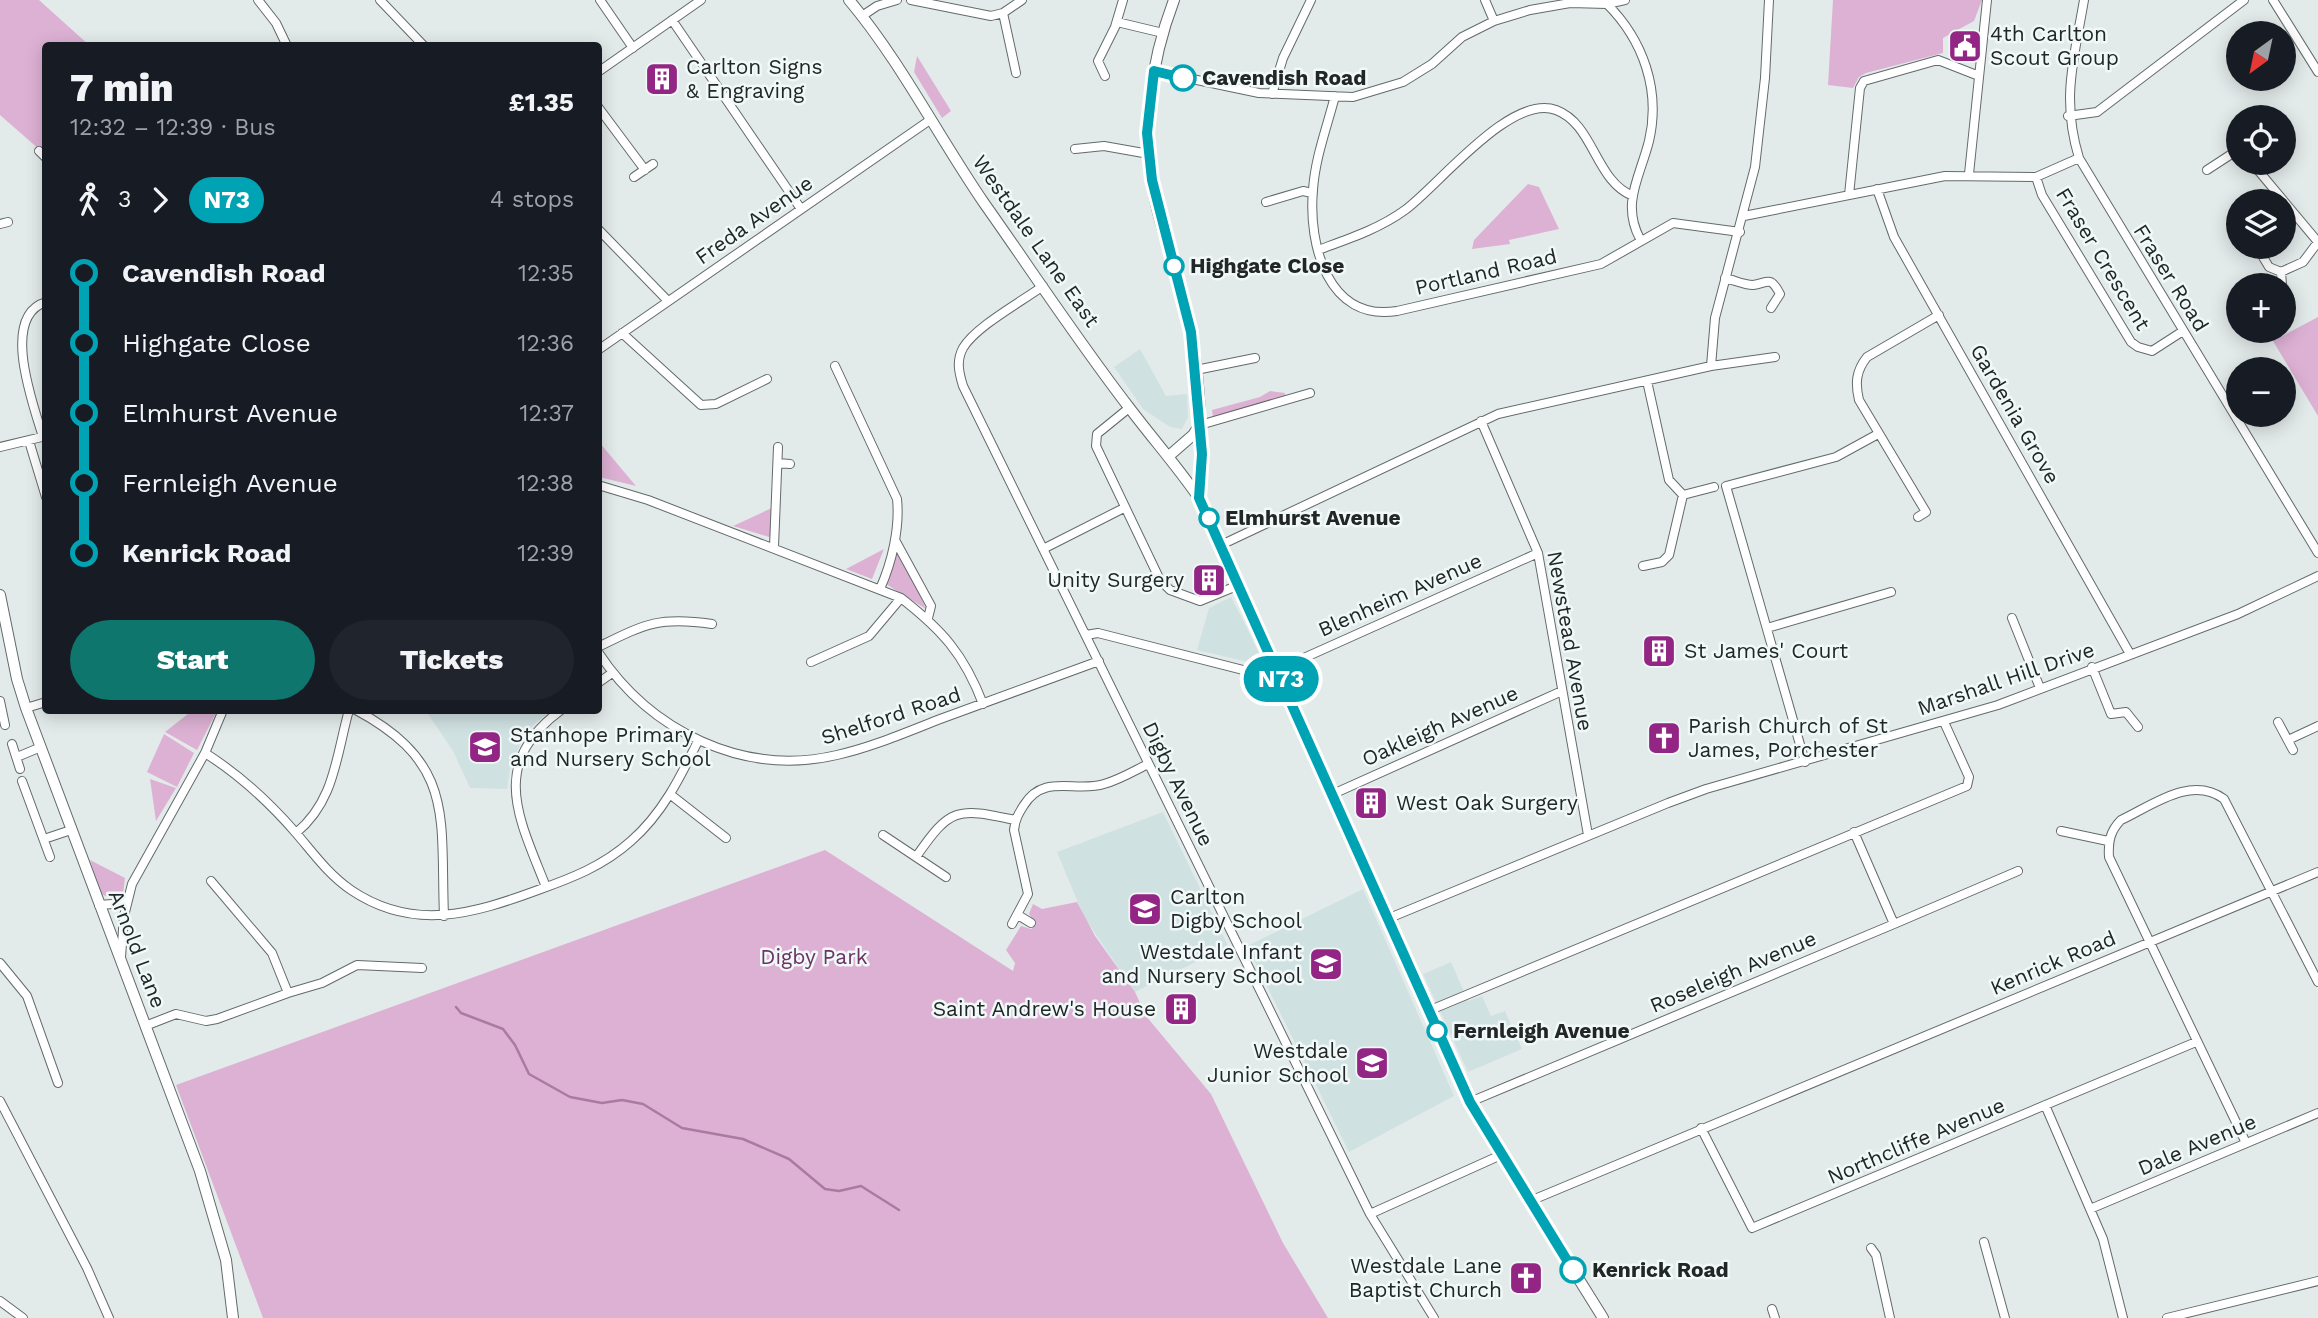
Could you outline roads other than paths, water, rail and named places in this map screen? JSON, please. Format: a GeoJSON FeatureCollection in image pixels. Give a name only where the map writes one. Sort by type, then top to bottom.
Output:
{"type":"FeatureCollection","features":[{"type":"Feature","properties":{"kind":"street"},"geometry":{"type":"LineString","coordinates":[[380,0],[420,42]]}},
{"type":"Feature","properties":{"kind":"street"},"geometry":{"type":"LineString","coordinates":[[600,0],[633,48]]}},
{"type":"Feature","properties":{"kind":"street"},"geometry":{"type":"LineString","coordinates":[[602,69],[701,0]]}},
{"type":"Feature","properties":{"kind":"street","name":"Westdale Lane East"},"geometry":{"type":"LineString","coordinates":[[849,0],[1043,286],[1129,408],[1170,455],[1199,498],[1470,1102],[1603,1318]]}},
{"type":"Feature","properties":{"kind":"street"},"geometry":{"type":"LineString","coordinates":[[862,16],[877,6],[897,0]]}},
{"type":"Feature","properties":{"kind":"street"},"geometry":{"type":"LineString","coordinates":[[911,0],[991,16],[1003,13],[1022,0]]}},
{"type":"Feature","properties":{"kind":"street"},"geometry":{"type":"LineString","coordinates":[[1105,76],[1098,61],[1123,0]]}},
{"type":"Feature","properties":{"kind":"street"},"geometry":{"type":"LineString","coordinates":[[1174,0],[1154,71],[1147,133],[1155,200],[1186,309],[1196,370],[1202,454],[1199,498]]}},
{"type":"Feature","properties":{"kind":"street"},"geometry":{"type":"LineString","coordinates":[[1272,94],[1283,58],[1311,0]]}},
{"type":"Feature","properties":{"kind":"street"},"geometry":{"type":"LineString","coordinates":[[1485,0],[1494,21]]}},
{"type":"Feature","properties":{"kind":"street"},"geometry":{"type":"LineString","coordinates":[[1154,71],[1272,94],[1363,95],[1403,82],[1432,64],[1462,37],[1494,21],[1530,10],[1570,3],[1607,4],[1625,0]]}},
{"type":"Feature","properties":{"kind":"street"},"geometry":{"type":"LineString","coordinates":[[1711,366],[1715,318],[1744,216],[1759,130],[1769,0]]}},
{"type":"Feature","properties":{"kind":"street"},"geometry":{"type":"LineString","coordinates":[[1969,174],[1987,0]]}},
{"type":"Feature","properties":{"kind":"street","name":"Fraser Road"},"geometry":{"type":"LineString","coordinates":[[2084,0],[2068,94],[2068,116],[2079,158],[2318,553]]}},
{"type":"Feature","properties":{"kind":"street"},"geometry":{"type":"LineString","coordinates":[[2068,116],[2097,112],[2244,0]]}},
{"type":"Feature","properties":{"kind":"street"},"geometry":{"type":"LineString","coordinates":[[2273,0],[2318,72]]}},
{"type":"Feature","properties":{"kind":"street"},"geometry":{"type":"LineString","coordinates":[[260,1],[276,23],[285,42]]}},
{"type":"Feature","properties":{"kind":"street"},"geometry":{"type":"LineString","coordinates":[[1607,4],[1624,21],[1636,41],[1651,89],[1649,140],[1633,196],[1631,216],[1640,239]]}},
{"type":"Feature","properties":{"kind":"street"},"geometry":{"type":"LineString","coordinates":[[1003,13],[1016,73]]}},
{"type":"Feature","properties":{"kind":"street"},"geometry":{"type":"LineString","coordinates":[[672,20],[801,209]]}},
{"type":"Feature","properties":{"kind":"street"},"geometry":{"type":"LineString","coordinates":[[1116,22],[1163,33]]}},
{"type":"Feature","properties":{"kind":"street"},"geometry":{"type":"LineString","coordinates":[[1850,195],[1860,88],[1864,81],[1938,60],[1979,76]]}},
{"type":"Feature","properties":{"kind":"street","name":"Portland Road"},"geometry":{"type":"LineString","coordinates":[[1335,96],[1312,192],[1318,250],[1325,276],[1336,293],[1368,310],[1387,312],[1601,264],[1666,225],[1680,223],[1740,232]]}},
{"type":"Feature","properties":{"kind":"street"},"geometry":{"type":"LineString","coordinates":[[1318,250],[1389,221],[1426,194],[1478,143],[1531,110],[1555,109],[1567,116],[1618,189],[1633,196]]}},
{"type":"Feature","properties":{"kind":"street"},"geometry":{"type":"LineString","coordinates":[[602,112],[645,170]]}},
{"type":"Feature","properties":{"kind":"street","name":"Freda Avenue"},"geometry":{"type":"LineString","coordinates":[[602,347],[930,120]]}},
{"type":"Feature","properties":{"kind":"street"},"geometry":{"type":"LineString","coordinates":[[1075,149],[1104,146],[1149,154]]}},
{"type":"Feature","properties":{"kind":"street"},"geometry":{"type":"LineString","coordinates":[[1744,216],[1877,189],[1969,174],[2036,177],[2079,158]]}},
{"type":"Feature","properties":{"kind":"street"},"geometry":{"type":"LineString","coordinates":[[2207,170],[2226,158]]}},
{"type":"Feature","properties":{"kind":"street"},"geometry":{"type":"LineString","coordinates":[[634,177],[653,164]]}},
{"type":"Feature","properties":{"kind":"street"},"geometry":{"type":"LineString","coordinates":[[2262,175],[2318,242],[2303,262],[2281,272],[2269,267],[2264,259]]}},
{"type":"Feature","properties":{"kind":"street","name":"Fraser Crescent"},"geometry":{"type":"LineString","coordinates":[[2036,177],[2042,195],[2131,342],[2137,348],[2152,351],[2183,331]]}},
{"type":"Feature","properties":{"kind":"street","name":"Gardenia Grove"},"geometry":{"type":"LineString","coordinates":[[1877,189],[1894,237],[2130,654]]}},
{"type":"Feature","properties":{"kind":"street"},"geometry":{"type":"LineString","coordinates":[[1266,202],[1303,191],[1312,192]]}},
{"type":"Feature","properties":{"kind":"street"},"geometry":{"type":"LineString","coordinates":[[602,233],[668,301]]}},
{"type":"Feature","properties":{"kind":"street"},"geometry":{"type":"LineString","coordinates":[[1725,278],[1751,285],[1764,280],[1773,283],[1780,293],[1771,308]]}},
{"type":"Feature","properties":{"kind":"street","name":"Digby Avenue"},"geometry":{"type":"LineString","coordinates":[[1043,286],[963,348],[958,367],[963,386],[1370,1214],[1434,1318]]}},
{"type":"Feature","properties":{"kind":"street"},"geometry":{"type":"LineString","coordinates":[[42,304],[27,312],[19,331],[28,391],[42,431]]}},
{"type":"Feature","properties":{"kind":"street"},"geometry":{"type":"LineString","coordinates":[[1917,517],[1926,512],[1878,434],[1859,400],[1855,386],[1860,366],[1867,357],[1939,315]]}},
{"type":"Feature","properties":{"kind":"street"},"geometry":{"type":"LineString","coordinates":[[622,333],[701,405],[716,404],[767,379]]}},
{"type":"Feature","properties":{"kind":"street"},"geometry":{"type":"LineString","coordinates":[[1221,545],[1498,414],[1711,366],[1775,356]]}},
{"type":"Feature","properties":{"kind":"street"},"geometry":{"type":"LineString","coordinates":[[1196,370],[1255,358]]}},
{"type":"Feature","properties":{"kind":"street"},"geometry":{"type":"LineString","coordinates":[[835,366],[897,499],[899,515],[895,540],[880,589]]}},
{"type":"Feature","properties":{"kind":"street"},"geometry":{"type":"LineString","coordinates":[[1647,381],[1669,480],[1683,495]]}},
{"type":"Feature","properties":{"kind":"street"},"geometry":{"type":"LineString","coordinates":[[751,388],[757,398]]}},
{"type":"Feature","properties":{"kind":"street"},"geometry":{"type":"LineString","coordinates":[[1170,455],[1193,435],[1200,425],[1310,393]]}},
{"type":"Feature","properties":{"kind":"street"},"geometry":{"type":"LineString","coordinates":[[1129,408],[1097,434],[1095,441],[1124,508],[1160,580],[1170,590],[1200,601],[1239,585]]}},
{"type":"Feature","properties":{"kind":"street","name":"Newstead Avenue"},"geometry":{"type":"LineString","coordinates":[[1481,421],[1538,553],[1588,835]]}},
{"type":"Feature","properties":{"kind":"street"},"geometry":{"type":"LineString","coordinates":[[1805,762],[1726,486],[1836,457],[1878,434]]}},
{"type":"Feature","properties":{"kind":"street"},"geometry":{"type":"LineString","coordinates":[[0,447],[42,438]]}},
{"type":"Feature","properties":{"kind":"street"},"geometry":{"type":"LineString","coordinates":[[29,441],[42,484]]}},
{"type":"Feature","properties":{"kind":"street"},"geometry":{"type":"LineString","coordinates":[[774,547],[778,447]]}},
{"type":"Feature","properties":{"kind":"street"},"geometry":{"type":"LineString","coordinates":[[778,463],[790,464]]}},
{"type":"Feature","properties":{"kind":"street"},"geometry":{"type":"LineString","coordinates":[[602,486],[648,500],[774,547],[901,598],[928,618],[958,651],[983,704]]}},
{"type":"Feature","properties":{"kind":"street"},"geometry":{"type":"LineString","coordinates":[[1683,495],[1714,487]]}},
{"type":"Feature","properties":{"kind":"street"},"geometry":{"type":"LineString","coordinates":[[1643,566],[1662,562],[1669,555],[1683,495]]}},
{"type":"Feature","properties":{"kind":"street"},"geometry":{"type":"LineString","coordinates":[[1043,548],[1124,508]]}},
{"type":"Feature","properties":{"kind":"street"},"geometry":{"type":"LineString","coordinates":[[895,540],[931,607],[928,618]]}},
{"type":"Feature","properties":{"kind":"street","name":"Blenheim Avenue"},"geometry":{"type":"LineString","coordinates":[[1277,670],[1538,553]]}},
{"type":"Feature","properties":{"kind":"street","name":"Marshall Hill Drive"},"geometry":{"type":"LineString","coordinates":[[1387,919],[1706,789],[1944,722],[2238,614],[2318,576]]}},
{"type":"Feature","properties":{"kind":"street"},"geometry":{"type":"LineString","coordinates":[[1767,628],[1891,592]]}},
{"type":"Feature","properties":{"kind":"street","name":"Arnold Lane"},"geometry":{"type":"LineString","coordinates":[[0,595],[26,709],[214,1216],[226,1261],[233,1318]]}},
{"type":"Feature","properties":{"kind":"street"},"geometry":{"type":"LineString","coordinates":[[811,662],[869,636],[901,598]]}},
{"type":"Feature","properties":{"kind":"street"},"geometry":{"type":"LineString","coordinates":[[2012,618],[2040,688]]}},
{"type":"Feature","properties":{"kind":"street","name":"Shelford Road"},"geometry":{"type":"LineString","coordinates":[[602,648],[659,621],[681,619],[712,624]]}},
{"type":"Feature","properties":{"kind":"street"},"geometry":{"type":"LineString","coordinates":[[1086,635],[1098,632],[1282,680]]}},
{"type":"Feature","properties":{"kind":"street","name":"Shelford Road"},"geometry":{"type":"LineString","coordinates":[[602,657],[612,673],[643,707],[698,741],[759,758],[798,761],[854,750],[1099,661]]}},
{"type":"Feature","properties":{"kind":"street"},"geometry":{"type":"LineString","coordinates":[[2092,667],[2111,714],[2126,712],[2138,727]]}},
{"type":"Feature","properties":{"kind":"street"},"geometry":{"type":"LineString","coordinates":[[602,680],[612,673]]}},
{"type":"Feature","properties":{"kind":"street","name":"Oakleigh Avenue"},"geometry":{"type":"LineString","coordinates":[[1333,794],[1562,691]]}},
{"type":"Feature","properties":{"kind":"street"},"geometry":{"type":"LineString","coordinates":[[0,701],[5,725]]}},
{"type":"Feature","properties":{"kind":"street"},"geometry":{"type":"LineString","coordinates":[[26,709],[42,703]]}},
{"type":"Feature","properties":{"kind":"street"},"geometry":{"type":"LineString","coordinates":[[121,963],[126,903],[132,884],[205,753],[221,714]]}},
{"type":"Feature","properties":{"kind":"street"},"geometry":{"type":"LineString","coordinates":[[296,833],[316,813],[330,790],[348,714]]}},
{"type":"Feature","properties":{"kind":"street"},"geometry":{"type":"LineString","coordinates":[[363,714],[396,734],[428,772],[441,822],[444,916]]}},
{"type":"Feature","properties":{"kind":"street"},"geometry":{"type":"LineString","coordinates":[[546,887],[519,816],[513,792],[520,755],[534,732],[556,714]]}},
{"type":"Feature","properties":{"kind":"street"},"geometry":{"type":"LineString","coordinates":[[1428,1011],[1970,784],[1944,722]]}},
{"type":"Feature","properties":{"kind":"street"},"geometry":{"type":"LineString","coordinates":[[2278,722],[2293,750]]}},
{"type":"Feature","properties":{"kind":"street"},"geometry":{"type":"LineString","coordinates":[[2288,740],[2318,726]]}},
{"type":"Feature","properties":{"kind":"street"},"geometry":{"type":"LineString","coordinates":[[205,753],[255,790],[327,871],[353,891],[388,908],[444,916],[479,911],[546,887],[606,861],[632,840],[671,795],[698,741]]}},
{"type":"Feature","properties":{"kind":"street"},"geometry":{"type":"LineString","coordinates":[[12,744],[20,769]]}},
{"type":"Feature","properties":{"kind":"street"},"geometry":{"type":"LineString","coordinates":[[17,757],[41,747]]}},
{"type":"Feature","properties":{"kind":"street"},"geometry":{"type":"LineString","coordinates":[[1012,924],[1027,899],[1029,886],[1015,839],[1015,820],[1028,797],[1048,786],[1104,784],[1149,764]]}},
{"type":"Feature","properties":{"kind":"street"},"geometry":{"type":"LineString","coordinates":[[22,781],[50,857]]}},
{"type":"Feature","properties":{"kind":"street"},"geometry":{"type":"LineString","coordinates":[[2246,1143],[2147,942],[2109,857],[2108,841],[2121,820],[2184,790],[2209,789],[2229,805],[2318,982]]}},
{"type":"Feature","properties":{"kind":"street"},"geometry":{"type":"LineString","coordinates":[[671,795],[726,838]]}},
{"type":"Feature","properties":{"kind":"street"},"geometry":{"type":"LineString","coordinates":[[916,858],[936,828],[956,815],[982,813],[1015,820]]}},
{"type":"Feature","properties":{"kind":"street"},"geometry":{"type":"LineString","coordinates":[[44,839],[71,830]]}},
{"type":"Feature","properties":{"kind":"street"},"geometry":{"type":"LineString","coordinates":[[2060,831],[2108,841]]}},
{"type":"Feature","properties":{"kind":"street"},"geometry":{"type":"LineString","coordinates":[[1854,832],[1894,924]]}},
{"type":"Feature","properties":{"kind":"street"},"geometry":{"type":"LineString","coordinates":[[883,835],[946,877]]}},
{"type":"Feature","properties":{"kind":"street","name":"Roseleigh Avenue"},"geometry":{"type":"LineString","coordinates":[[1470,1102],[2018,871]]}},
{"type":"Feature","properties":{"kind":"street","name":"Kenrick Road"},"geometry":{"type":"LineString","coordinates":[[1530,1201],[2318,872]]}},
{"type":"Feature","properties":{"kind":"street"},"geometry":{"type":"LineString","coordinates":[[211,881],[272,953],[288,993]]}},
{"type":"Feature","properties":{"kind":"street"},"geometry":{"type":"LineString","coordinates":[[99,905],[126,903]]}},
{"type":"Feature","properties":{"kind":"street"},"geometry":{"type":"LineString","coordinates":[[1018,915],[1031,923]]}},
{"type":"Feature","properties":{"kind":"street"},"geometry":{"type":"LineString","coordinates":[[0,963],[27,996],[58,1083]]}},
{"type":"Feature","properties":{"kind":"street"},"geometry":{"type":"LineString","coordinates":[[145,1026],[176,1014],[206,1021],[217,1019],[312,986],[357,965],[422,968]]}},
{"type":"Feature","properties":{"kind":"street","name":"Northcliffe Avenue"},"geometry":{"type":"LineString","coordinates":[[1701,1128],[1752,1228],[2196,1042]]}},
{"type":"Feature","properties":{"kind":"street"},"geometry":{"type":"LineString","coordinates":[[0,1101],[87,1268],[109,1318]]}},
{"type":"Feature","properties":{"kind":"street"},"geometry":{"type":"LineString","coordinates":[[2045,1105],[2103,1239],[2123,1318]]}},
{"type":"Feature","properties":{"kind":"street","name":"Dale Avenue"},"geometry":{"type":"LineString","coordinates":[[2090,1209],[2318,1113]]}},
{"type":"Feature","properties":{"kind":"street"},"geometry":{"type":"LineString","coordinates":[[1370,1214],[1501,1155]]}},
{"type":"Feature","properties":{"kind":"street"},"geometry":{"type":"LineString","coordinates":[[1984,1242],[2005,1318]]}},
{"type":"Feature","properties":{"kind":"street"},"geometry":{"type":"LineString","coordinates":[[1871,1248],[1876,1255],[1890,1318]]}},
{"type":"Feature","properties":{"kind":"street"},"geometry":{"type":"LineString","coordinates":[[2167,1318],[2318,1281]]}},
{"type":"Feature","properties":{"kind":"street"},"geometry":{"type":"LineString","coordinates":[[0,1301],[23,1318]]}},
{"type":"Feature","properties":{"kind":"waterway"},"geometry":{"type":"LineString","coordinates":[[456,1007],[461,1013],[503,1029],[515,1045],[529,1074],[570,1097],[602,1103],[622,1100],[643,1104],[682,1128],[743,1139],[789,1159],[825,1189],[839,1191],[861,1186],[899,1210]]}},
{"type":"Feature","properties":{"kind":"place","name":"4th Carlton Scout Group"},"geometry":{"type":"Point","coordinates":[1965,46]}},
{"type":"Feature","properties":{"kind":"place","name":"Cavendish Road"},"geometry":{"type":"Point","coordinates":[1183,78]}},
{"type":"Feature","properties":{"kind":"place","name":"Carlton Signs & Engraving"},"geometry":{"type":"Point","coordinates":[662,79]}},
{"type":"Feature","properties":{"kind":"place","name":"Highgate Close"},"geometry":{"type":"Point","coordinates":[1174,266]}},
{"type":"Feature","properties":{"kind":"place","name":"Elmhurst Avenue"},"geometry":{"type":"Point","coordinates":[1209,518]}},
{"type":"Feature","properties":{"kind":"place","name":"Unity Surgery"},"geometry":{"type":"Point","coordinates":[1209,580]}},
{"type":"Feature","properties":{"kind":"place","name":"St James' Court"},"geometry":{"type":"Point","coordinates":[1659,651]}},
{"type":"Feature","properties":{"kind":"place","name":"Parish Church of St James, Porchester"},"geometry":{"type":"Point","coordinates":[1664,738]}},
{"type":"Feature","properties":{"kind":"place","name":"Stanhope Primary and Nursery School"},"geometry":{"type":"Point","coordinates":[485,747]}},
{"type":"Feature","properties":{"kind":"place","name":"West Oak Surgery"},"geometry":{"type":"Point","coordinates":[1371,803]}},
{"type":"Feature","properties":{"kind":"place","name":"Carlton Digby School"},"geometry":{"type":"Point","coordinates":[1145,909]}},
{"type":"Feature","properties":{"kind":"place","name":"Westdale Infant and Nursery School"},"geometry":{"type":"Point","coordinates":[1326,964]}},
{"type":"Feature","properties":{"kind":"place","name":"Saint Andrew's House"},"geometry":{"type":"Point","coordinates":[1181,1009]}},
{"type":"Feature","properties":{"kind":"place","name":"Fernleigh Avenue"},"geometry":{"type":"Point","coordinates":[1437,1031]}},
{"type":"Feature","properties":{"kind":"place","name":"Westdale Junior School"},"geometry":{"type":"Point","coordinates":[1372,1063]}},
{"type":"Feature","properties":{"kind":"place","name":"Kenrick Road"},"geometry":{"type":"Point","coordinates":[1573,1270]}},
{"type":"Feature","properties":{"kind":"place","name":"Westdale Lane Baptist Church"},"geometry":{"type":"Point","coordinates":[1526,1278]}},
{"type":"Feature","properties":{"kind":"park label","name":"Digby Park"},"geometry":{"type":"Point","coordinates":[814,957]}}]}
